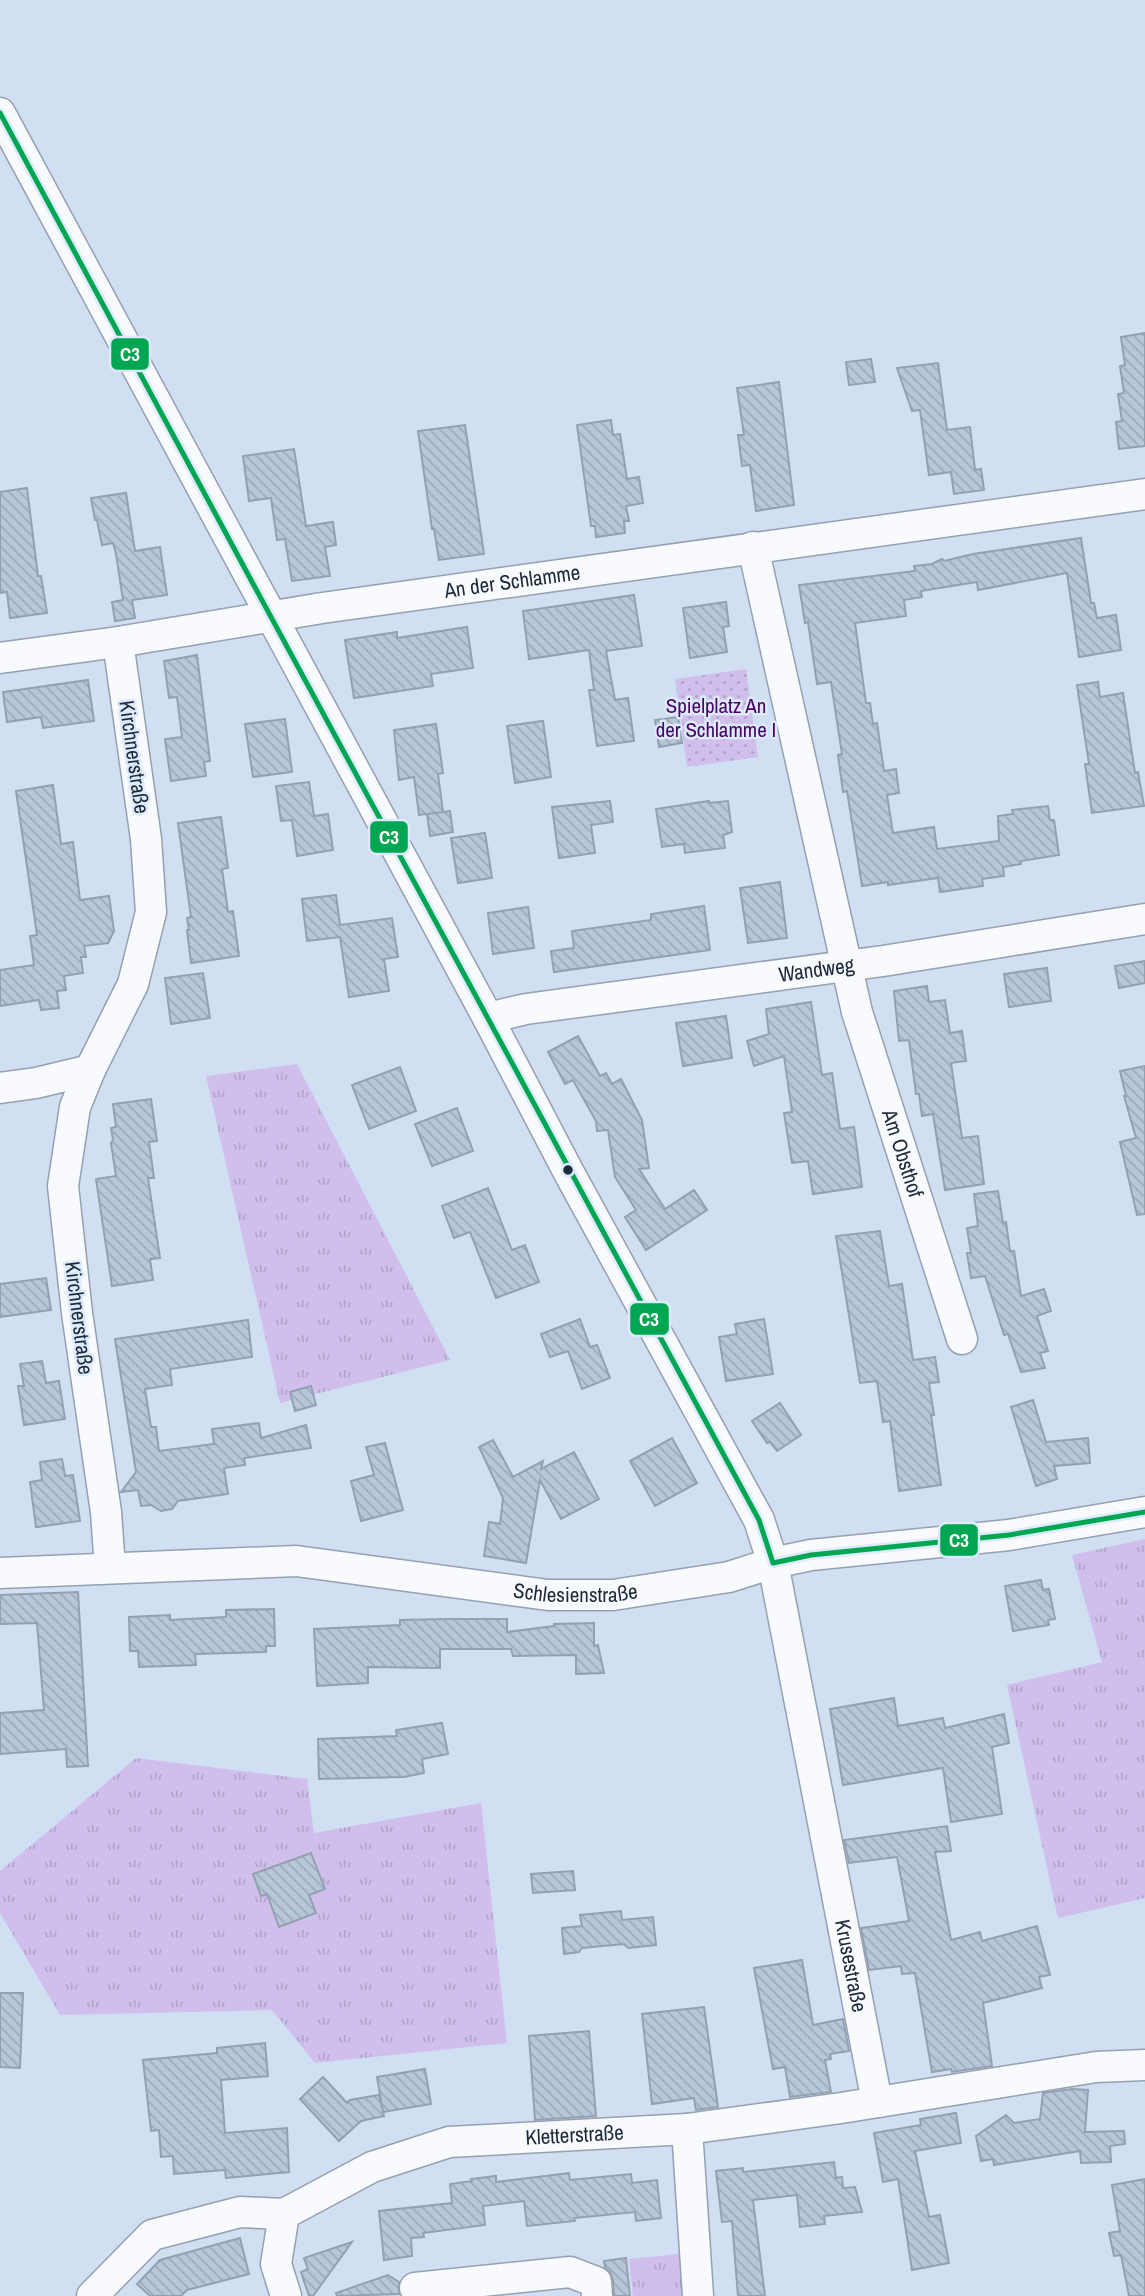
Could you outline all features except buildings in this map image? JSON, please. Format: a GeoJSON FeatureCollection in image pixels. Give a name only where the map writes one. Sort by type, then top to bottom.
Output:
{"type":"FeatureCollection","features":[{"type":"Feature","properties":{"kind":"street","name":"Krusestraße"},"geometry":{"type":"LineString","coordinates":[[0,113],[568,1171],[759,1520],[773,1563],[877,2102]]}},
{"type":"Feature","properties":{"kind":"street","name":"An der Schlamme"},"geometry":{"type":"LineString","coordinates":[[272,617],[753,547],[1145,494]]}},
{"type":"Feature","properties":{"kind":"street"},"geometry":{"type":"LineString","coordinates":[[753,547],[846,966]]}},
{"type":"Feature","properties":{"kind":"street"},"geometry":{"type":"LineString","coordinates":[[0,658],[272,617]]}},
{"type":"Feature","properties":{"kind":"street","name":"Kirchnerstraße"},"geometry":{"type":"LineString","coordinates":[[110,1568],[106,1512],[77,1313],[63,1186],[75,1107],[90,1070],[133,984],[151,912],[146,839],[118,642]]}},
{"type":"Feature","properties":{"kind":"street","name":"Wandweg"},"geometry":{"type":"LineString","coordinates":[[488,1018],[526,1009],[846,966],[1145,919]]}},
{"type":"Feature","properties":{"kind":"street","name":"Am Obsthof"},"geometry":{"type":"LineString","coordinates":[[846,966],[857,1013],[962,1339]]}},
{"type":"Feature","properties":{"kind":"street"},"geometry":{"type":"LineString","coordinates":[[0,1088],[36,1083],[90,1070]]}},
{"type":"Feature","properties":{"kind":"street","name":"Schlesienstraße"},"geometry":{"type":"LineString","coordinates":[[0,1573],[296,1561],[548,1595],[613,1595],[729,1577],[773,1563],[811,1555],[1009,1535],[1145,1512]]}},
{"type":"Feature","properties":{"kind":"street"},"geometry":{"type":"LineString","coordinates":[[877,2102],[1096,2067],[1145,2065]]}},
{"type":"Feature","properties":{"kind":"street","name":"Kletterstraße"},"geometry":{"type":"LineString","coordinates":[[284,2214],[372,2167],[449,2142],[687,2129],[877,2102]]}},
{"type":"Feature","properties":{"kind":"street"},"geometry":{"type":"LineString","coordinates":[[687,2129],[698,2296]]}},
{"type":"Feature","properties":{"kind":"street"},"geometry":{"type":"LineString","coordinates":[[92,2296],[152,2235],[240,2212],[284,2214],[276,2264],[286,2296]]}},
{"type":"Feature","properties":{"kind":"street"},"geometry":{"type":"LineString","coordinates":[[415,2288],[570,2272],[596,2282],[597,2296]]}},
{"type":"Feature","properties":{"kind":"green space","name":"Spielplatz An der Schlamme I"},"geometry":{"type":"Polygon","coordinates":[[[746,669],[758,757],[687,767],[675,679],[746,669]]]}},
{"type":"Feature","properties":{"kind":"green space"},"geometry":{"type":"Polygon","coordinates":[[[297,1064],[450,1360],[280,1403],[206,1076],[297,1064]]]}},
{"type":"Feature","properties":{"kind":"green space"},"geometry":{"type":"Polygon","coordinates":[[[1145,1539],[1145,1898],[1058,1918],[1007,1685],[1102,1662],[1072,1555],[1145,1539]]]}},
{"type":"Feature","properties":{"kind":"green space"},"geometry":{"type":"Polygon","coordinates":[[[136,1758],[307,1779],[314,1833],[481,1803],[507,2043],[315,2063],[272,2010],[60,2015],[0,1913],[0,1871],[136,1758]]]}},
{"type":"Feature","properties":{"kind":"green space"},"geometry":{"type":"Polygon","coordinates":[[[679,2254],[683,2296],[633,2296],[629,2259],[679,2254]]]}},
{"type":"Feature","properties":{"kind":"transit line","name":"C3"},"geometry":{"type":"LineString","coordinates":[[0,113],[759,1520],[773,1563]]}},
{"type":"Feature","properties":{"kind":"transit line","name":"C3"},"geometry":{"type":"LineString","coordinates":[[773,1563],[811,1555],[1009,1535],[1145,1512]]}}]}
